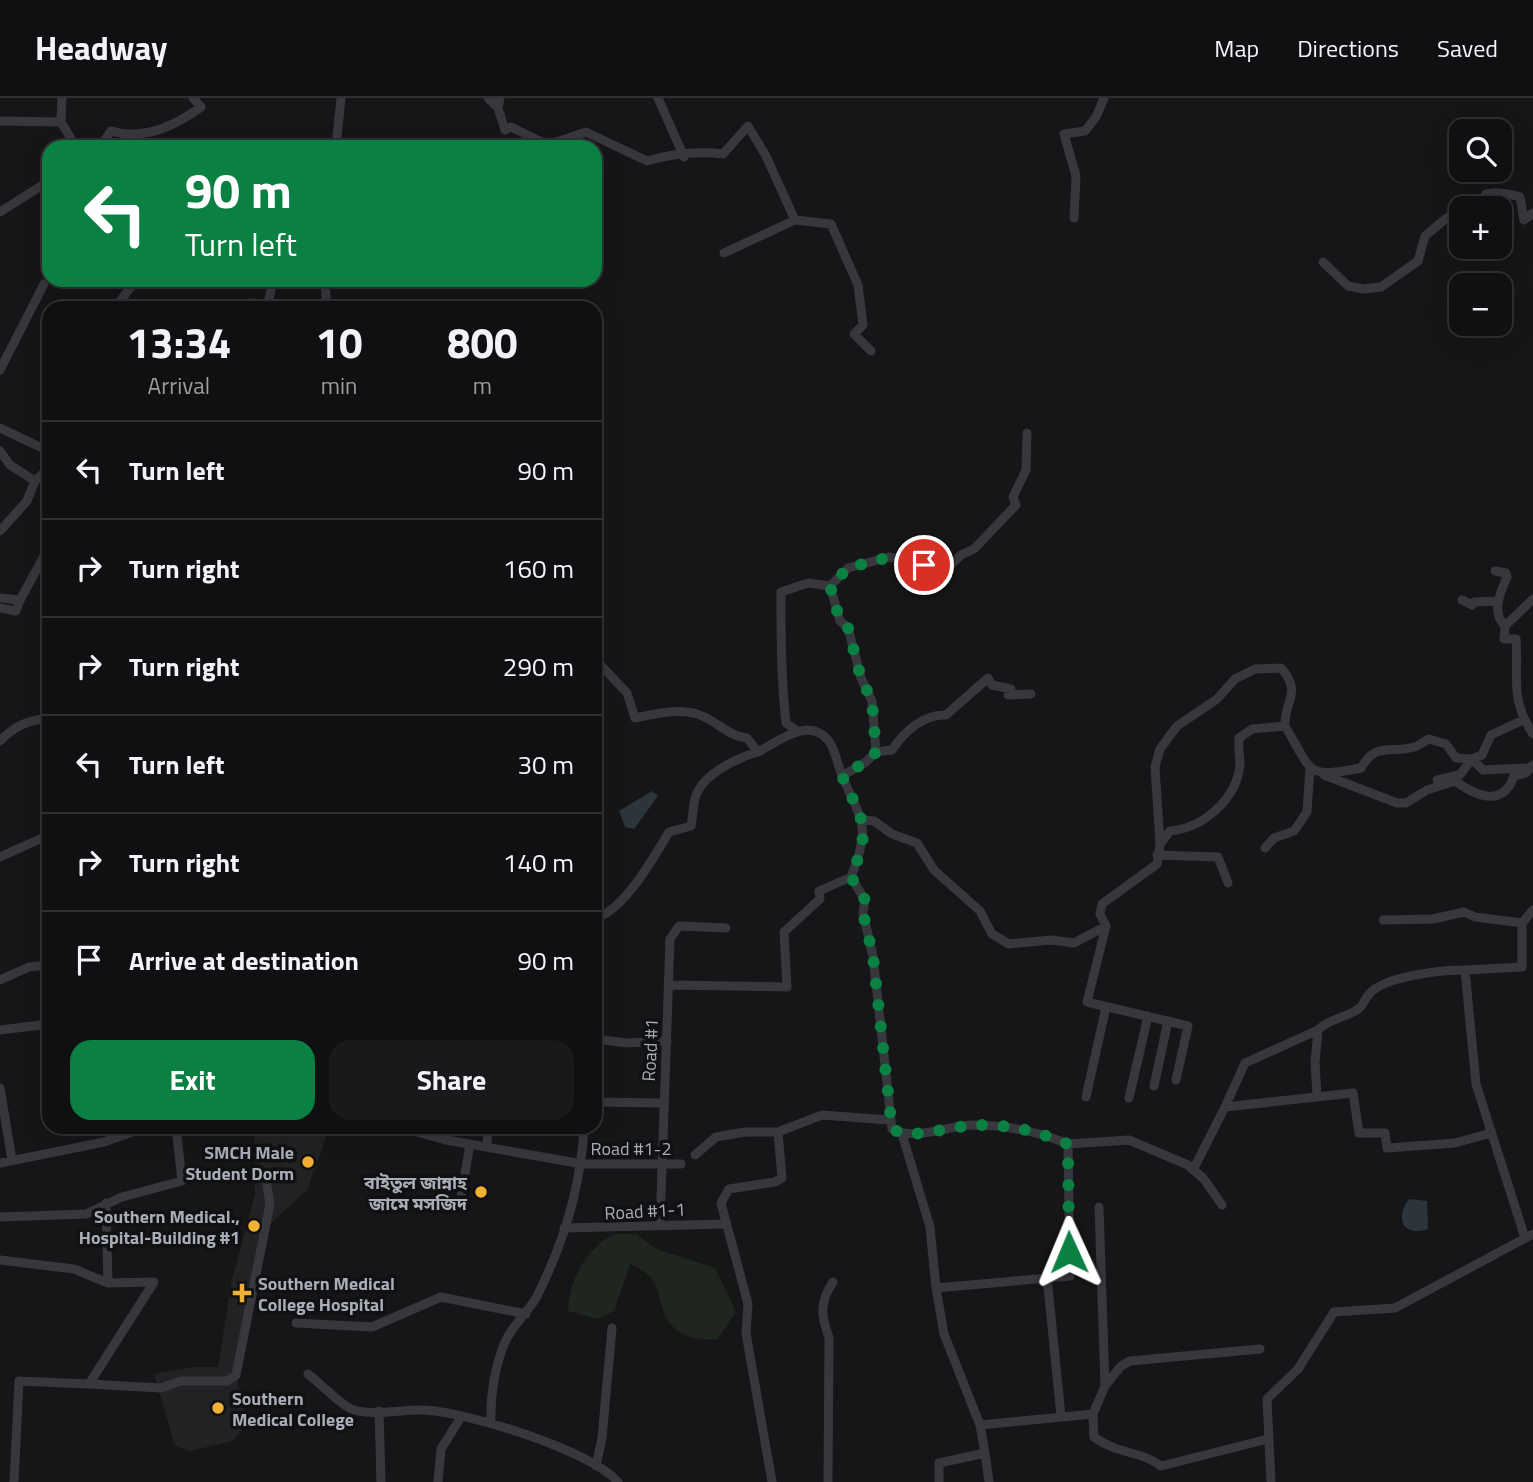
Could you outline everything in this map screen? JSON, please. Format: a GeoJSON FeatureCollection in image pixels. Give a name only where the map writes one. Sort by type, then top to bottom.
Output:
{"type":"FeatureCollection","features":[{"type":"Feature","properties":{"kind":"street"},"geometry":{"type":"LineString","coordinates":[[62,98],[61,122],[72,140]]}},
{"type":"Feature","properties":{"kind":"street"},"geometry":{"type":"LineString","coordinates":[[105,140],[111,131],[127,136],[178,130],[201,107],[193,98]]}},
{"type":"Feature","properties":{"kind":"street"},"geometry":{"type":"LineString","coordinates":[[337,140],[341,98]]}},
{"type":"Feature","properties":{"kind":"street"},"geometry":{"type":"LineString","coordinates":[[488,98],[499,103],[505,130],[511,127],[538,140]]}},
{"type":"Feature","properties":{"kind":"street"},"geometry":{"type":"LineString","coordinates":[[658,98],[684,156]]}},
{"type":"Feature","properties":{"kind":"street"},"geometry":{"type":"LineString","coordinates":[[1074,218],[1076,176],[1064,134],[1085,131],[1096,117],[1104,98]]}},
{"type":"Feature","properties":{"kind":"street"},"geometry":{"type":"LineString","coordinates":[[0,121],[61,122]]}},
{"type":"Feature","properties":{"kind":"street"},"geometry":{"type":"LineString","coordinates":[[563,140],[586,132],[648,161],[664,156],[684,156],[693,151],[723,154],[748,126],[766,156],[795,220]]}},
{"type":"Feature","properties":{"kind":"street"},"geometry":{"type":"LineString","coordinates":[[0,212],[42,185]]}},
{"type":"Feature","properties":{"kind":"street"},"geometry":{"type":"LineString","coordinates":[[1323,262],[1348,286],[1363,289],[1381,287],[1418,261],[1425,236],[1461,207],[1484,199],[1486,194],[1492,191],[1520,197],[1524,220],[1533,213]]}},
{"type":"Feature","properties":{"kind":"street"},"geometry":{"type":"LineString","coordinates":[[724,253],[795,220],[831,224],[858,285],[863,325],[854,334],[871,351]]}},
{"type":"Feature","properties":{"kind":"street"},"geometry":{"type":"LineString","coordinates":[[0,370],[42,287]]}},
{"type":"Feature","properties":{"kind":"street"},"geometry":{"type":"LineString","coordinates":[[0,428],[40,447]]}},
{"type":"Feature","properties":{"kind":"street"},"geometry":{"type":"LineString","coordinates":[[830,586],[848,568],[889,557],[939,568],[952,564],[961,555],[974,549],[1016,505],[1013,497],[1026,470],[1027,433]]}},
{"type":"Feature","properties":{"kind":"street"},"geometry":{"type":"LineString","coordinates":[[0,451],[10,465],[35,481]]}},
{"type":"Feature","properties":{"kind":"street"},"geometry":{"type":"LineString","coordinates":[[0,531],[26,501],[35,481],[42,473]]}},
{"type":"Feature","properties":{"kind":"street"},"geometry":{"type":"LineString","coordinates":[[0,608],[16,611],[42,560]]}},
{"type":"Feature","properties":{"kind":"street"},"geometry":{"type":"LineString","coordinates":[[1494,570],[1506,573],[1507,577],[1497,601],[1499,620],[1504,626],[1504,639],[1516,639],[1518,662],[1514,687],[1523,720],[1533,734]]}},
{"type":"Feature","properties":{"kind":"street"},"geometry":{"type":"LineString","coordinates":[[797,730],[786,723],[779,643],[781,592],[808,583],[830,586]]}},
{"type":"Feature","properties":{"kind":"street"},"geometry":{"type":"LineString","coordinates":[[830,586],[840,621],[848,628],[861,678],[872,701],[876,752]]}},
{"type":"Feature","properties":{"kind":"street"},"geometry":{"type":"LineString","coordinates":[[0,598],[20,600]]}},
{"type":"Feature","properties":{"kind":"street"},"geometry":{"type":"LineString","coordinates":[[1504,626],[1533,599]]}},
{"type":"Feature","properties":{"kind":"street"},"geometry":{"type":"LineString","coordinates":[[1462,600],[1472,605],[1474,602],[1497,601]]}},
{"type":"Feature","properties":{"kind":"street"},"geometry":{"type":"LineString","coordinates":[[602,666],[627,693],[635,718],[669,712],[697,714],[736,737],[747,738],[758,752]]}},
{"type":"Feature","properties":{"kind":"street"},"geometry":{"type":"LineString","coordinates":[[1176,1080],[1188,1028],[1087,1002],[1105,926],[1100,914],[1102,904],[1157,864],[1160,844],[1155,767],[1160,749],[1177,726],[1217,699],[1235,679],[1255,669],[1281,668],[1290,679],[1293,689],[1284,716],[1285,726],[1310,768],[1324,775],[1397,803],[1406,803],[1474,767],[1483,770],[1532,766]]}},
{"type":"Feature","properties":{"kind":"street"},"geometry":{"type":"LineString","coordinates":[[842,776],[866,762],[876,752],[892,750],[903,733],[934,715],[946,715],[988,678],[992,685],[1011,689],[1008,695],[1031,694]]}},
{"type":"Feature","properties":{"kind":"street"},"geometry":{"type":"LineString","coordinates":[[0,741],[8,732],[30,720],[42,719]]}},
{"type":"Feature","properties":{"kind":"street"},"geometry":{"type":"LineString","coordinates":[[1324,775],[1361,768],[1367,756],[1382,749],[1413,748],[1429,739],[1446,744],[1456,758],[1472,759],[1482,755],[1491,735],[1523,720]]}},
{"type":"Feature","properties":{"kind":"street"},"geometry":{"type":"LineString","coordinates":[[1160,844],[1170,831],[1184,829],[1205,820],[1227,796],[1236,779],[1240,763],[1239,738],[1252,729],[1285,726]]}},
{"type":"Feature","properties":{"kind":"street"},"geometry":{"type":"LineString","coordinates":[[602,917],[629,894],[669,832],[691,826],[696,795],[716,773],[740,757],[758,752],[797,730],[812,730],[828,740],[864,820],[858,860],[851,877],[819,891],[820,900],[784,932],[787,987],[670,985]]}},
{"type":"Feature","properties":{"kind":"street"},"geometry":{"type":"LineString","coordinates":[[1472,759],[1483,770]]}},
{"type":"Feature","properties":{"kind":"street"},"geometry":{"type":"LineString","coordinates":[[1437,780],[1459,775],[1472,759]]}},
{"type":"Feature","properties":{"kind":"street"},"geometry":{"type":"LineString","coordinates":[[1459,775],[1476,796],[1500,796],[1510,788],[1514,776],[1526,773],[1532,766]]}},
{"type":"Feature","properties":{"kind":"street"},"geometry":{"type":"LineString","coordinates":[[1265,848],[1274,838],[1294,831],[1307,812],[1310,768]]}},
{"type":"Feature","properties":{"kind":"street"},"geometry":{"type":"LineString","coordinates":[[864,820],[874,821],[892,834],[917,843],[934,870],[980,911],[992,934],[1009,944],[1051,940],[1074,943],[1105,926]]}},
{"type":"Feature","properties":{"kind":"street"},"geometry":{"type":"LineString","coordinates":[[0,857],[42,838]]}},
{"type":"Feature","properties":{"kind":"street"},"geometry":{"type":"LineString","coordinates":[[1157,855],[1218,857],[1228,883]]}},
{"type":"Feature","properties":{"kind":"street"},"geometry":{"type":"LineString","coordinates":[[851,877],[865,900],[863,913],[873,956],[886,1065],[888,1120],[892,1129],[902,1134],[969,1125],[1009,1126],[1068,1144],[1129,1140],[1193,1170],[1205,1180],[1222,1205]]}},
{"type":"Feature","properties":{"kind":"street"},"geometry":{"type":"LineString","coordinates":[[1193,1170],[1245,1063],[1361,1009],[1370,993],[1383,984],[1442,970],[1522,967],[1522,923],[1533,910]]}},
{"type":"Feature","properties":{"kind":"street"},"geometry":{"type":"LineString","coordinates":[[1383,920],[1433,919],[1464,912],[1475,918],[1522,923]]}},
{"type":"Feature","properties":{"kind":"street","name":"Road #1"},"geometry":{"type":"LineString","coordinates":[[660,1226],[660,1164],[670,939],[679,926],[726,928]]}},
{"type":"Feature","properties":{"kind":"street"},"geometry":{"type":"LineString","coordinates":[[0,980],[29,967],[42,966]]}},
{"type":"Feature","properties":{"kind":"street"},"geometry":{"type":"LineString","coordinates":[[1271,1482],[1267,1399],[1298,1368],[1334,1312],[1395,1308],[1529,1236],[1476,1084],[1465,970]]}},
{"type":"Feature","properties":{"kind":"street"},"geometry":{"type":"LineString","coordinates":[[1086,1097],[1106,1007]]}},
{"type":"Feature","properties":{"kind":"street"},"geometry":{"type":"LineString","coordinates":[[1129,1098],[1148,1016]]}},
{"type":"Feature","properties":{"kind":"street"},"geometry":{"type":"LineString","coordinates":[[1154,1086],[1168,1021]]}},
{"type":"Feature","properties":{"kind":"street"},"geometry":{"type":"LineString","coordinates":[[0,1030],[42,1025]]}},
{"type":"Feature","properties":{"kind":"street"},"geometry":{"type":"LineString","coordinates":[[1317,1096],[1315,1062],[1318,1030]]}},
{"type":"Feature","properties":{"kind":"street"},"geometry":{"type":"LineString","coordinates":[[602,1040],[627,1043],[667,1041]]}},
{"type":"Feature","properties":{"kind":"street"},"geometry":{"type":"LineString","coordinates":[[0,1088],[12,1160]]}},
{"type":"Feature","properties":{"kind":"street"},"geometry":{"type":"LineString","coordinates":[[1225,1107],[1355,1094],[1359,1133],[1385,1133],[1390,1148],[1455,1143],[1491,1133]]}},
{"type":"Feature","properties":{"kind":"street"},"geometry":{"type":"LineString","coordinates":[[602,1102],[663,1103]]}},
{"type":"Feature","properties":{"kind":"street"},"geometry":{"type":"LineString","coordinates":[[695,1155],[716,1137],[745,1132],[778,1132],[822,1115],[888,1120]]}},
{"type":"Feature","properties":{"kind":"street"},"geometry":{"type":"LineString","coordinates":[[772,1482],[746,1333],[748,1304],[721,1203],[729,1189],[775,1182],[782,1178],[778,1132]]}},
{"type":"Feature","properties":{"kind":"street"},"geometry":{"type":"LineString","coordinates":[[0,1163],[104,1142],[121,1134]]}},
{"type":"Feature","properties":{"kind":"street"},"geometry":{"type":"LineString","coordinates":[[0,1217],[86,1214],[106,1203],[182,1181],[177,1134]]}},
{"type":"Feature","properties":{"kind":"street"},"geometry":{"type":"LineString","coordinates":[[428,1134],[487,1146],[488,1134]]}},
{"type":"Feature","properties":{"kind":"street"},"geometry":{"type":"LineString","coordinates":[[491,1422],[495,1381],[505,1341],[526,1314],[558,1251],[582,1164],[584,1134]]}},
{"type":"Feature","properties":{"kind":"street"},"geometry":{"type":"LineString","coordinates":[[902,1134],[930,1227],[944,1334],[980,1425],[989,1482]]}},
{"type":"Feature","properties":{"kind":"street"},"geometry":{"type":"LineString","coordinates":[[449,1200],[460,1203],[470,1144]]}},
{"type":"Feature","properties":{"kind":"street"},"geometry":{"type":"LineString","coordinates":[[936,1288],[1070,1276],[1068,1144]]}},
{"type":"Feature","properties":{"kind":"street","name":"Road #1-2"},"geometry":{"type":"LineString","coordinates":[[487,1146],[582,1164],[681,1164]]}},
{"type":"Feature","properties":{"kind":"street"},"geometry":{"type":"LineString","coordinates":[[14,1482],[19,1381],[161,1388],[181,1381],[227,1381],[236,1375],[270,1204],[267,1186]]}},
{"type":"Feature","properties":{"kind":"street"},"geometry":{"type":"LineString","coordinates":[[106,1203],[108,1283]]}},
{"type":"Feature","properties":{"kind":"street"},"geometry":{"type":"LineString","coordinates":[[1099,1207],[1105,1386]]}},
{"type":"Feature","properties":{"kind":"street","name":"Road #1-1"},"geometry":{"type":"LineString","coordinates":[[564,1228],[727,1224]]}},
{"type":"Feature","properties":{"kind":"street"},"geometry":{"type":"LineString","coordinates":[[0,1260],[74,1269],[108,1283],[154,1282],[89,1384]]}},
{"type":"Feature","properties":{"kind":"street"},"geometry":{"type":"LineString","coordinates":[[1047,1277],[1061,1416]]}},
{"type":"Feature","properties":{"kind":"street"},"geometry":{"type":"LineString","coordinates":[[828,1482],[828,1338],[822,1317],[822,1299],[833,1282]]}},
{"type":"Feature","properties":{"kind":"street"},"geometry":{"type":"LineString","coordinates":[[296,1323],[372,1327],[441,1297],[526,1314]]}},
{"type":"Feature","properties":{"kind":"street"},"geometry":{"type":"LineString","coordinates":[[596,1466],[602,1438],[612,1328]]}},
{"type":"Feature","properties":{"kind":"street"},"geometry":{"type":"LineString","coordinates":[[1260,1349],[1130,1361],[1121,1366],[1105,1386],[1093,1414],[1094,1437],[1111,1450],[1139,1455],[1161,1466],[1268,1438]]}},
{"type":"Feature","properties":{"kind":"street"},"geometry":{"type":"LineString","coordinates":[[309,1374],[352,1410],[426,1410],[491,1422],[608,1471],[618,1482]]}},
{"type":"Feature","properties":{"kind":"street"},"geometry":{"type":"LineString","coordinates":[[379,1411],[381,1482]]}},
{"type":"Feature","properties":{"kind":"street"},"geometry":{"type":"LineString","coordinates":[[980,1425],[1093,1414]]}},
{"type":"Feature","properties":{"kind":"street"},"geometry":{"type":"LineString","coordinates":[[438,1482],[441,1449],[461,1417]]}},
{"type":"Feature","properties":{"kind":"street"},"geometry":{"type":"LineString","coordinates":[[939,1482],[939,1463],[985,1453]]}},
{"type":"Feature","properties":{"kind":"shaded area"},"geometry":{"type":"Polygon","coordinates":[[[652,791],[658,796],[634,829],[625,827],[619,811],[652,791]]]}},
{"type":"Feature","properties":{"kind":"shaded area","name":"Southern Medical College Hospital"},"geometry":{"type":"Polygon","coordinates":[[[254,1134],[327,1134],[307,1190],[268,1226],[237,1385],[244,1400],[245,1426],[233,1441],[190,1451],[175,1446],[154,1374],[194,1367],[218,1367],[232,1279],[255,1194],[254,1134]]]}},
{"type":"Feature","properties":{"kind":"shaded area"},"geometry":{"type":"Polygon","coordinates":[[[1409,1199],[1427,1201],[1428,1229],[1412,1231],[1404,1224],[1402,1213],[1409,1199]]]}},
{"type":"Feature","properties":{"kind":"shaded area"},"geometry":{"type":"Polygon","coordinates":[[[614,1234],[637,1234],[656,1249],[715,1268],[736,1312],[717,1340],[687,1336],[673,1327],[666,1318],[652,1279],[630,1264],[614,1311],[597,1319],[568,1311],[572,1287],[581,1266],[595,1248],[614,1234]]]}},
{"type":"Feature","properties":{"kind":"place","name":"SMCH Male Student Dorm"},"geometry":{"type":"Point","coordinates":[308,1162]}},
{"type":"Feature","properties":{"kind":"place","name":"বাইতুল জান্নাহ জামে মসজিদ"},"geometry":{"type":"Point","coordinates":[481,1192]}},
{"type":"Feature","properties":{"kind":"place","name":"Southern Medical., Hospital-Building #1"},"geometry":{"type":"Point","coordinates":[254,1226]}},
{"type":"Feature","properties":{"kind":"place","name":"Southern Medical College Hospital"},"geometry":{"type":"Point","coordinates":[242,1293]}},
{"type":"Feature","properties":{"kind":"place","name":"Southern Medical College"},"geometry":{"type":"Point","coordinates":[218,1408]}},
{"type":"Feature","properties":{"kind":"route"},"geometry":{"type":"LineString","coordinates":[[924,565],[889,557],[848,568],[830,586],[840,621],[848,628],[861,678],[872,701],[875,724],[876,752],[866,762],[842,776],[864,820],[858,860],[851,877],[865,900],[863,913],[873,956],[886,1065],[888,1120],[892,1129],[902,1134],[969,1125],[1009,1126],[1068,1144],[1069,1252]]}}]}
